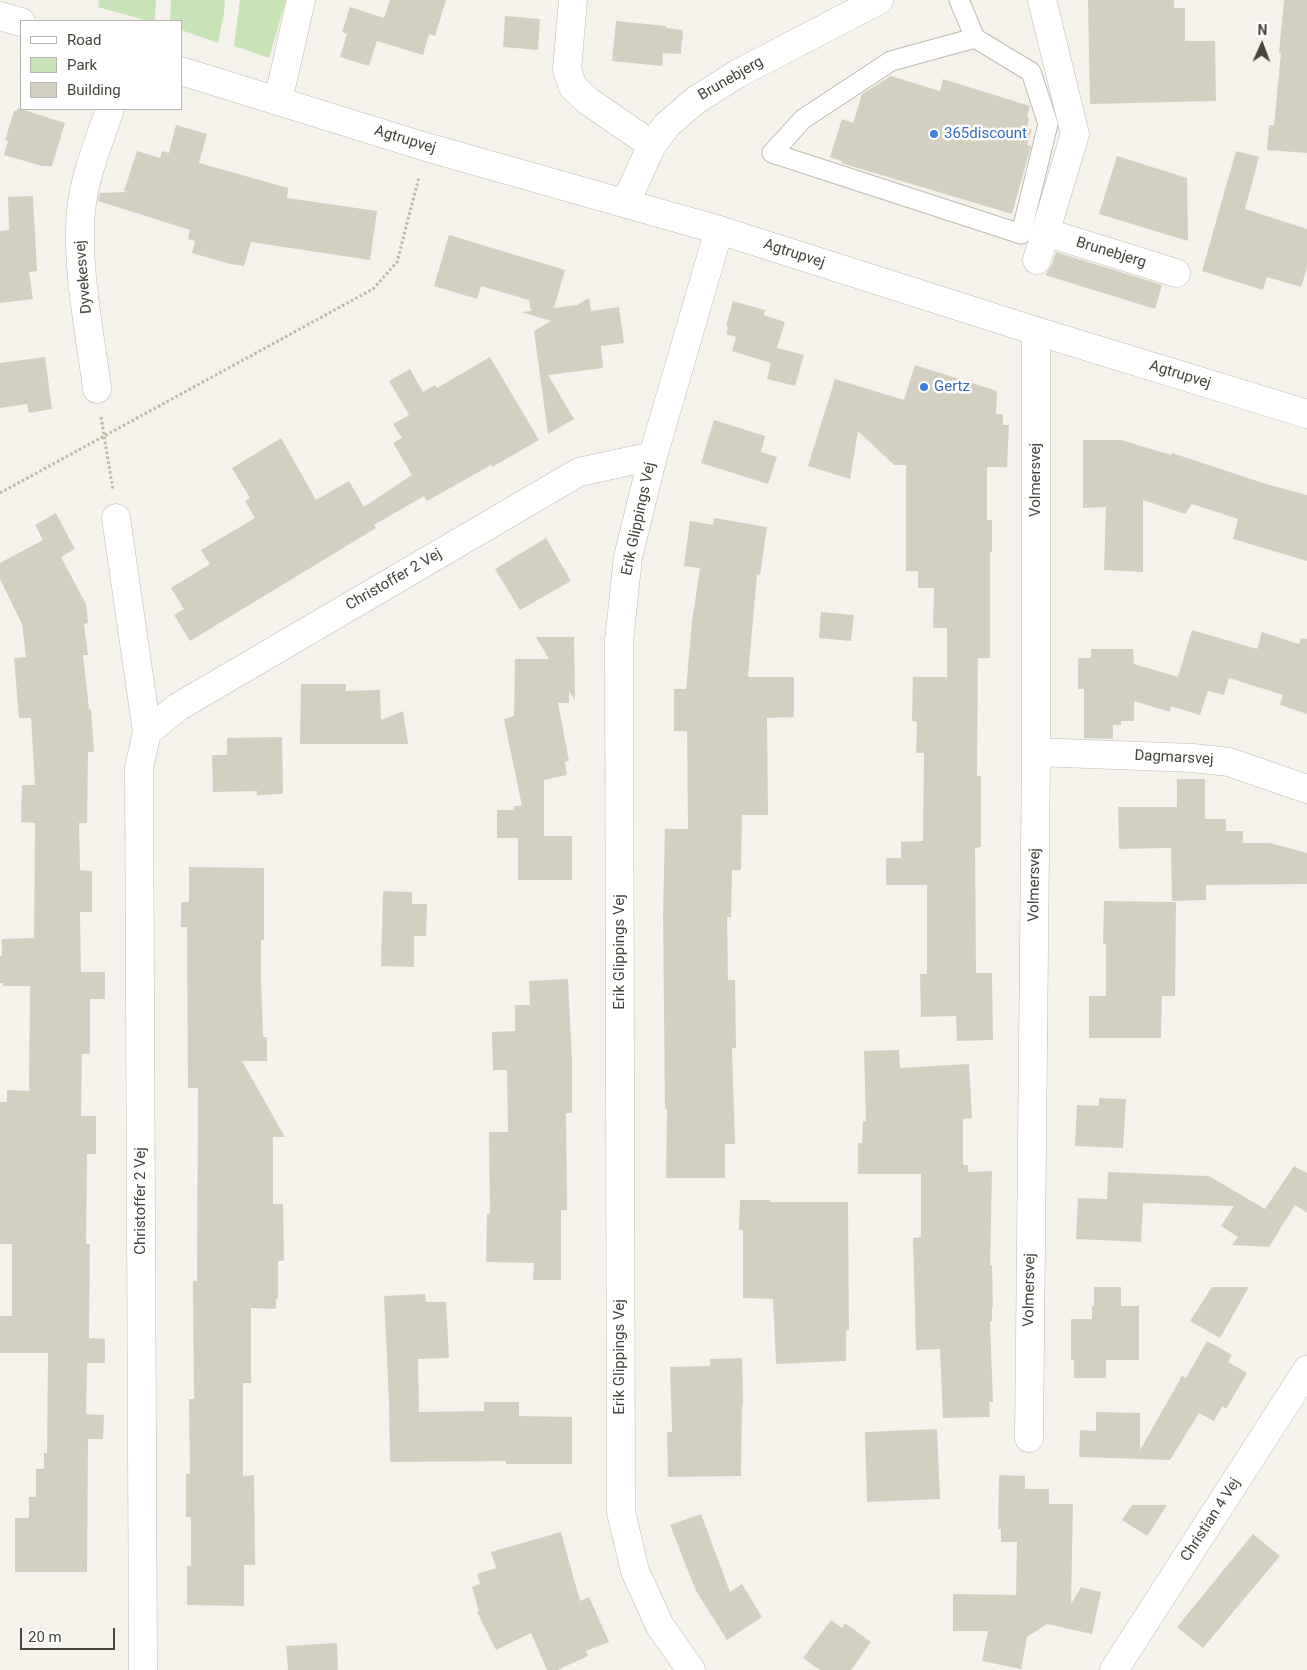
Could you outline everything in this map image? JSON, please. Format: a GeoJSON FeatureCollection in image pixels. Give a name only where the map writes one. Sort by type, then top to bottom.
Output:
{"type":"FeatureCollection","features":[{"type":"Feature","properties":{"kind":"street"},"geometry":{"type":"LineString","coordinates":[[278,101],[302,0]]}},
{"type":"Feature","properties":{"kind":"street"},"geometry":{"type":"LineString","coordinates":[[573,0],[567,70],[573,87],[588,101],[652,145]]}},
{"type":"Feature","properties":{"kind":"street","name":"Brunebjerg"},"geometry":{"type":"LineString","coordinates":[[626,202],[652,145],[668,125],[696,100],[737,74],[879,0]]}},
{"type":"Feature","properties":{"kind":"street"},"geometry":{"type":"LineString","coordinates":[[1036,260],[1075,134],[1042,0]]}},
{"type":"Feature","properties":{"kind":"street"},"geometry":{"type":"LineString","coordinates":[[0,16],[20,22]]}},
{"type":"Feature","properties":{"kind":"street","name":"Agtrupvej"},"geometry":{"type":"LineString","coordinates":[[182,70],[426,147],[626,202],[719,230],[1036,331],[1307,414]]}},
{"type":"Feature","properties":{"kind":"street","name":"Dyvekesvej"},"geometry":{"type":"LineString","coordinates":[[97,389],[80,255],[81,210],[93,157],[110,110]]}},
{"type":"Feature","properties":{"kind":"street","name":"Erik Glippings Vej"},"geometry":{"type":"LineString","coordinates":[[691,1670],[660,1626],[635,1571],[621,1512],[619,641],[628,557],[653,456],[719,230]]}},
{"type":"Feature","properties":{"kind":"street","name":"Brunebjerg"},"geometry":{"type":"LineString","coordinates":[[1045,232],[1176,274]]}},
{"type":"Feature","properties":{"kind":"street","name":"Volmersvej"},"geometry":{"type":"LineString","coordinates":[[1029,1438],[1036,752],[1036,331]]}},
{"type":"Feature","properties":{"kind":"street","name":"Christoffer 2 Vej"},"geometry":{"type":"LineString","coordinates":[[147,732],[178,707],[578,472],[653,456]]}},
{"type":"Feature","properties":{"kind":"street","name":"Christoffer 2 Vej"},"geometry":{"type":"LineString","coordinates":[[116,518],[147,732],[139,768],[143,1670]]}},
{"type":"Feature","properties":{"kind":"street","name":"Dagmarsvej"},"geometry":{"type":"LineString","coordinates":[[1036,752],[1193,758],[1229,762],[1307,788]]}},
{"type":"Feature","properties":{"kind":"street","name":"Christian 4 Vej"},"geometry":{"type":"LineString","coordinates":[[1114,1670],[1307,1370]]}},
{"type":"Feature","properties":{"kind":"lane"},"geometry":{"type":"LineString","coordinates":[[959,0],[975,38],[1031,72],[1048,124],[1021,234],[772,153],[803,119],[891,60],[975,38]]}},
{"type":"Feature","properties":{"kind":"path"},"geometry":{"type":"LineString","coordinates":[[0,492],[373,289],[397,262],[426,147]]}},
{"type":"Feature","properties":{"kind":"path"},"geometry":{"type":"LineString","coordinates":[[97,389],[116,518]]}},
{"type":"Feature","properties":{"kind":"green space"},"geometry":{"type":"Polygon","coordinates":[[[99,0],[156,0],[155,20],[144,20],[98,7],[99,0]]]}},
{"type":"Feature","properties":{"kind":"green space"},"geometry":{"type":"Polygon","coordinates":[[[171,0],[225,0],[218,43],[182,30],[182,20],[170,20],[171,0]]]}},
{"type":"Feature","properties":{"kind":"green space"},"geometry":{"type":"Polygon","coordinates":[[[240,0],[286,0],[269,58],[234,46],[240,0]]]}},
{"type":"Feature","properties":{"kind":"building"},"geometry":{"type":"Polygon","coordinates":[[[390,0],[446,0],[435,36],[429,34],[423,55],[377,41],[369,66],[340,57],[347,34],[342,32],[350,7],[384,18],[390,0]]]}},
{"type":"Feature","properties":{"kind":"building"},"geometry":{"type":"Polygon","coordinates":[[[1088,0],[1174,0],[1174,8],[1185,8],[1185,41],[1215,41],[1216,101],[1090,104],[1088,0]]]}},
{"type":"Feature","properties":{"kind":"building"},"geometry":{"type":"Polygon","coordinates":[[[1284,0],[1307,0],[1307,153],[1267,150],[1269,125],[1274,125],[1284,0]]]}},
{"type":"Feature","properties":{"kind":"building"},"geometry":{"type":"Polygon","coordinates":[[[505,16],[540,19],[538,50],[503,47],[505,16]]]}},
{"type":"Feature","properties":{"kind":"building"},"geometry":{"type":"Polygon","coordinates":[[[616,21],[666,26],[666,28],[683,30],[681,54],[663,53],[662,66],[612,61],[616,21]]]}},
{"type":"Feature","properties":{"kind":"building","name":"365discount"},"geometry":{"type":"Polygon","coordinates":[[[891,76],[940,91],[943,79],[1030,106],[1027,128],[1032,129],[1027,145],[1031,146],[1012,214],[841,163],[842,161],[830,157],[842,119],[853,123],[862,94],[891,76]]]}},
{"type":"Feature","properties":{"kind":"building"},"geometry":{"type":"Polygon","coordinates":[[[18,108],[65,123],[52,166],[42,166],[4,155],[8,141],[5,140],[14,111],[17,111],[18,108]]]}},
{"type":"Feature","properties":{"kind":"building"},"geometry":{"type":"Polygon","coordinates":[[[176,125],[207,134],[199,163],[288,188],[287,198],[377,211],[370,260],[251,242],[244,266],[230,264],[192,253],[195,241],[188,239],[190,230],[98,201],[100,193],[128,192],[124,191],[137,151],[160,158],[162,151],[169,153],[176,125]]]}},
{"type":"Feature","properties":{"kind":"building"},"geometry":{"type":"Polygon","coordinates":[[[1236,151],[1259,157],[1245,209],[1307,229],[1307,268],[1301,287],[1267,277],[1263,290],[1202,271],[1236,151]]]}},
{"type":"Feature","properties":{"kind":"building"},"geometry":{"type":"Polygon","coordinates":[[[1117,156],[1187,178],[1188,241],[1099,214],[1117,156]]]}},
{"type":"Feature","properties":{"kind":"building"},"geometry":{"type":"Polygon","coordinates":[[[33,196],[37,271],[29,272],[33,299],[0,303],[0,231],[9,230],[8,197],[33,196]]]}},
{"type":"Feature","properties":{"kind":"building"},"geometry":{"type":"Polygon","coordinates":[[[449,235],[565,270],[554,308],[577,305],[589,298],[591,311],[619,307],[624,343],[601,346],[603,368],[548,375],[574,419],[548,434],[534,331],[551,321],[521,312],[531,311],[529,300],[481,286],[477,299],[434,286],[449,235]]]}},
{"type":"Feature","properties":{"kind":"building"},"geometry":{"type":"Polygon","coordinates":[[[1056,252],[1162,285],[1155,309],[1045,275],[1052,265],[1056,252]]]}},
{"type":"Feature","properties":{"kind":"building"},"geometry":{"type":"Polygon","coordinates":[[[733,301],[765,310],[764,315],[785,322],[777,348],[804,355],[795,386],[767,379],[771,363],[732,351],[736,337],[726,334],[728,327],[726,326],[733,301]]]}},
{"type":"Feature","properties":{"kind":"building"},"geometry":{"type":"Polygon","coordinates":[[[45,357],[52,409],[29,413],[27,404],[0,408],[0,363],[45,357]]]}},
{"type":"Feature","properties":{"kind":"building"},"geometry":{"type":"Polygon","coordinates":[[[490,357],[539,440],[427,501],[424,496],[374,525],[376,528],[190,641],[174,615],[184,609],[171,588],[210,564],[201,550],[255,518],[245,501],[250,498],[232,468],[281,438],[316,500],[349,481],[364,507],[412,475],[393,443],[402,438],[393,424],[409,415],[389,381],[410,369],[423,392],[435,385],[437,388],[490,357]]]}},
{"type":"Feature","properties":{"kind":"building"},"geometry":{"type":"Polygon","coordinates":[[[915,365],[997,391],[996,414],[1003,414],[1003,425],[1009,425],[1007,467],[987,467],[987,520],[992,520],[992,552],[990,552],[990,658],[978,658],[977,776],[981,776],[981,847],[975,848],[976,973],[992,973],[993,1040],[957,1041],[956,1016],[921,1017],[920,974],[927,974],[927,885],[886,885],[886,858],[901,858],[901,842],[923,841],[924,753],[916,753],[917,722],[912,721],[913,677],[947,677],[947,628],[933,628],[934,588],[918,588],[918,571],[906,571],[906,465],[894,465],[858,431],[850,479],[808,466],[835,379],[904,400],[915,365]]]}},
{"type":"Feature","properties":{"kind":"building"},"geometry":{"type":"Polygon","coordinates":[[[714,420],[765,436],[761,452],[777,457],[768,484],[701,463],[714,420]]]}},
{"type":"Feature","properties":{"kind":"building"},"geometry":{"type":"Polygon","coordinates":[[[1083,440],[1121,440],[1171,455],[1172,453],[1266,484],[1307,495],[1307,561],[1233,539],[1238,519],[1192,504],[1185,514],[1143,500],[1143,572],[1104,570],[1106,507],[1083,508],[1083,440]]]}},
{"type":"Feature","properties":{"kind":"building"},"geometry":{"type":"Polygon","coordinates":[[[56,513],[75,549],[61,557],[86,604],[88,623],[84,624],[88,655],[83,655],[89,709],[91,709],[94,752],[88,752],[87,823],[79,823],[80,870],[92,871],[92,912],[80,912],[81,972],[105,972],[105,999],[90,999],[90,1054],[82,1054],[81,1116],[96,1116],[96,1154],[87,1154],[86,1244],[90,1244],[89,1338],[105,1339],[105,1363],[87,1363],[86,1414],[104,1415],[103,1439],[88,1439],[87,1572],[15,1572],[15,1518],[29,1518],[29,1497],[36,1497],[36,1469],[44,1469],[44,1453],[47,1453],[48,1353],[0,1353],[0,1316],[12,1316],[12,1244],[0,1244],[0,1102],[7,1102],[7,1090],[29,1091],[30,986],[3,986],[3,983],[0,983],[0,956],[2,956],[2,939],[34,938],[35,823],[21,822],[22,785],[35,785],[31,718],[19,718],[14,658],[26,657],[22,624],[0,579],[0,563],[43,540],[35,525],[56,513]]]}},
{"type":"Feature","properties":{"kind":"building"},"geometry":{"type":"Polygon","coordinates":[[[714,518],[767,527],[760,575],[757,574],[748,677],[794,677],[794,717],[767,718],[768,815],[742,815],[741,870],[732,870],[731,917],[727,917],[728,980],[735,980],[736,1048],[732,1048],[735,1144],[725,1144],[725,1178],[666,1178],[667,1109],[665,1109],[663,914],[665,829],[688,829],[687,731],[674,731],[674,689],[686,689],[692,622],[700,568],[684,566],[690,521],[713,525],[714,518]]]}},
{"type":"Feature","properties":{"kind":"building"},"geometry":{"type":"Polygon","coordinates":[[[546,538],[571,581],[520,610],[495,569],[546,538]]]}},
{"type":"Feature","properties":{"kind":"building"},"geometry":{"type":"Polygon","coordinates":[[[821,612],[854,615],[851,641],[819,638],[821,612]]]}},
{"type":"Feature","properties":{"kind":"building"},"geometry":{"type":"Polygon","coordinates":[[[1192,630],[1257,649],[1262,632],[1299,644],[1301,638],[1307,639],[1307,714],[1280,705],[1283,695],[1229,678],[1224,695],[1208,691],[1200,715],[1171,706],[1170,712],[1134,701],[1134,721],[1121,721],[1121,725],[1113,725],[1113,739],[1084,738],[1084,689],[1078,689],[1078,658],[1091,658],[1091,649],[1133,649],[1134,664],[1178,677],[1192,630]]]}},
{"type":"Feature","properties":{"kind":"building"},"geometry":{"type":"Polygon","coordinates":[[[536,637],[574,637],[575,700],[569,691],[569,703],[558,703],[569,761],[565,762],[567,775],[544,780],[544,836],[572,836],[572,880],[518,880],[518,838],[497,838],[497,810],[514,810],[514,806],[522,806],[504,719],[514,716],[515,659],[549,659],[536,637]]]}},
{"type":"Feature","properties":{"kind":"building"},"geometry":{"type":"Polygon","coordinates":[[[301,684],[346,684],[346,691],[380,690],[381,720],[403,711],[408,744],[300,744],[301,684]]]}},
{"type":"Feature","properties":{"kind":"building"},"geometry":{"type":"Polygon","coordinates":[[[282,737],[283,794],[257,795],[257,791],[213,792],[212,755],[227,755],[227,738],[282,737]]]}},
{"type":"Feature","properties":{"kind":"building"},"geometry":{"type":"Polygon","coordinates":[[[1177,779],[1205,779],[1205,819],[1226,819],[1226,831],[1243,831],[1243,843],[1270,843],[1307,853],[1307,884],[1206,885],[1206,900],[1172,901],[1171,848],[1119,849],[1118,807],[1177,807],[1177,779]]]}},
{"type":"Feature","properties":{"kind":"building"},"geometry":{"type":"Polygon","coordinates":[[[189,867],[264,868],[264,940],[261,940],[261,976],[263,1037],[267,1037],[267,1061],[242,1061],[285,1137],[273,1137],[273,1204],[283,1204],[284,1261],[278,1261],[278,1299],[276,1299],[276,1309],[251,1308],[251,1383],[243,1383],[243,1476],[254,1475],[255,1565],[244,1565],[244,1606],[187,1605],[187,1566],[191,1566],[191,1517],[186,1517],[186,1474],[190,1474],[189,1399],[194,1399],[193,1281],[197,1281],[198,1088],[188,1088],[187,927],[181,927],[181,902],[189,902],[189,867]]]}},
{"type":"Feature","properties":{"kind":"building"},"geometry":{"type":"Polygon","coordinates":[[[383,891],[412,892],[412,904],[427,904],[426,936],[414,936],[414,967],[381,966],[383,891]]]}},
{"type":"Feature","properties":{"kind":"building"},"geometry":{"type":"Polygon","coordinates":[[[1104,901],[1176,902],[1175,996],[1162,996],[1161,1038],[1089,1038],[1089,996],[1106,996],[1106,944],[1103,944],[1104,901]]]}},
{"type":"Feature","properties":{"kind":"building"},"geometry":{"type":"Polygon","coordinates":[[[568,979],[572,1061],[572,1113],[566,1113],[567,1210],[561,1210],[561,1280],[533,1280],[534,1263],[486,1262],[487,1214],[490,1214],[489,1132],[508,1132],[507,1070],[493,1070],[492,1032],[515,1031],[515,1005],[530,1005],[529,981],[568,979]]]}},
{"type":"Feature","properties":{"kind":"building"},"geometry":{"type":"Polygon","coordinates":[[[899,1050],[900,1068],[969,1064],[972,1118],[963,1119],[963,1165],[968,1165],[968,1172],[992,1171],[990,1266],[992,1265],[993,1307],[992,1321],[990,1321],[993,1402],[989,1402],[990,1417],[943,1418],[940,1349],[916,1350],[913,1238],[921,1237],[921,1174],[858,1174],[858,1143],[862,1143],[863,1121],[866,1121],[864,1051],[899,1050]]]}},
{"type":"Feature","properties":{"kind":"building"},"geometry":{"type":"Polygon","coordinates":[[[1099,1098],[1126,1099],[1123,1148],[1075,1146],[1077,1105],[1099,1106],[1099,1098]]]}},
{"type":"Feature","properties":{"kind":"building"},"geometry":{"type":"Polygon","coordinates":[[[1294,1166],[1307,1173],[1307,1213],[1295,1205],[1269,1247],[1232,1245],[1238,1237],[1221,1226],[1234,1206],[1143,1203],[1141,1242],[1076,1239],[1078,1198],[1107,1199],[1108,1172],[1209,1176],[1265,1209],[1294,1166]]]}},
{"type":"Feature","properties":{"kind":"building"},"geometry":{"type":"Polygon","coordinates":[[[740,1200],[848,1202],[849,1330],[846,1330],[846,1361],[776,1364],[773,1299],[743,1298],[743,1230],[739,1230],[740,1200]]]}},
{"type":"Feature","properties":{"kind":"building"},"geometry":{"type":"Polygon","coordinates":[[[1094,1287],[1121,1287],[1121,1306],[1139,1306],[1139,1360],[1106,1360],[1106,1378],[1074,1378],[1074,1360],[1071,1360],[1071,1319],[1092,1319],[1094,1287]]]}},
{"type":"Feature","properties":{"kind":"building"},"geometry":{"type":"Polygon","coordinates":[[[1212,1287],[1249,1287],[1220,1338],[1190,1321],[1212,1287]]]}},
{"type":"Feature","properties":{"kind":"building"},"geometry":{"type":"Polygon","coordinates":[[[425,1294],[426,1302],[446,1302],[449,1358],[418,1359],[419,1412],[484,1411],[484,1402],[519,1402],[519,1416],[572,1417],[572,1464],[506,1464],[506,1461],[390,1462],[384,1296],[425,1294]]]}},
{"type":"Feature","properties":{"kind":"building"},"geometry":{"type":"Polygon","coordinates":[[[1207,1341],[1232,1355],[1228,1362],[1247,1373],[1226,1409],[1222,1406],[1214,1421],[1199,1413],[1170,1460],[1079,1457],[1080,1430],[1096,1431],[1096,1412],[1140,1413],[1140,1450],[1182,1376],[1186,1378],[1207,1341]]]}},
{"type":"Feature","properties":{"kind":"building"},"geometry":{"type":"Polygon","coordinates":[[[742,1358],[741,1476],[668,1477],[667,1432],[672,1432],[670,1367],[710,1366],[710,1359],[742,1358]]]}},
{"type":"Feature","properties":{"kind":"building"},"geometry":{"type":"Polygon","coordinates":[[[937,1429],[940,1499],[867,1502],[865,1432],[937,1429]]]}},
{"type":"Feature","properties":{"kind":"building"},"geometry":{"type":"Polygon","coordinates":[[[999,1475],[1025,1476],[1025,1489],[1049,1489],[1049,1504],[1073,1504],[1071,1604],[1081,1587],[1101,1592],[1092,1634],[1047,1624],[1027,1637],[1021,1669],[982,1661],[988,1631],[953,1631],[953,1594],[1016,1595],[1017,1542],[1001,1542],[1001,1529],[998,1529],[999,1475]]]}},
{"type":"Feature","properties":{"kind":"building"},"geometry":{"type":"Polygon","coordinates":[[[1132,1505],[1167,1505],[1147,1536],[1122,1520],[1132,1505]]]}},
{"type":"Feature","properties":{"kind":"building"},"geometry":{"type":"Polygon","coordinates":[[[701,1514],[730,1592],[742,1584],[762,1617],[727,1640],[696,1591],[670,1525],[701,1514]]]}},
{"type":"Feature","properties":{"kind":"building"},"geometry":{"type":"Polygon","coordinates":[[[561,1532],[580,1601],[589,1597],[609,1642],[586,1651],[588,1656],[557,1670],[547,1670],[531,1633],[496,1650],[477,1612],[479,1611],[472,1587],[480,1584],[477,1574],[496,1568],[491,1552],[561,1532]]]}},
{"type":"Feature","properties":{"kind":"building"},"geometry":{"type":"Polygon","coordinates":[[[1253,1534],[1280,1556],[1203,1648],[1177,1627],[1253,1534]]]}},
{"type":"Feature","properties":{"kind":"building"},"geometry":{"type":"Polygon","coordinates":[[[831,1620],[842,1628],[845,1623],[871,1642],[851,1670],[820,1670],[803,1658],[831,1620]]]}},
{"type":"Feature","properties":{"kind":"building"},"geometry":{"type":"Polygon","coordinates":[[[337,1643],[338,1670],[288,1670],[286,1646],[337,1643]]]}},
{"type":"Feature","properties":{"kind":"place","name":"365discount"},"geometry":{"type":"Point","coordinates":[934,134]}},
{"type":"Feature","properties":{"kind":"place","name":"Gertz"},"geometry":{"type":"Point","coordinates":[924,387]}}]}
